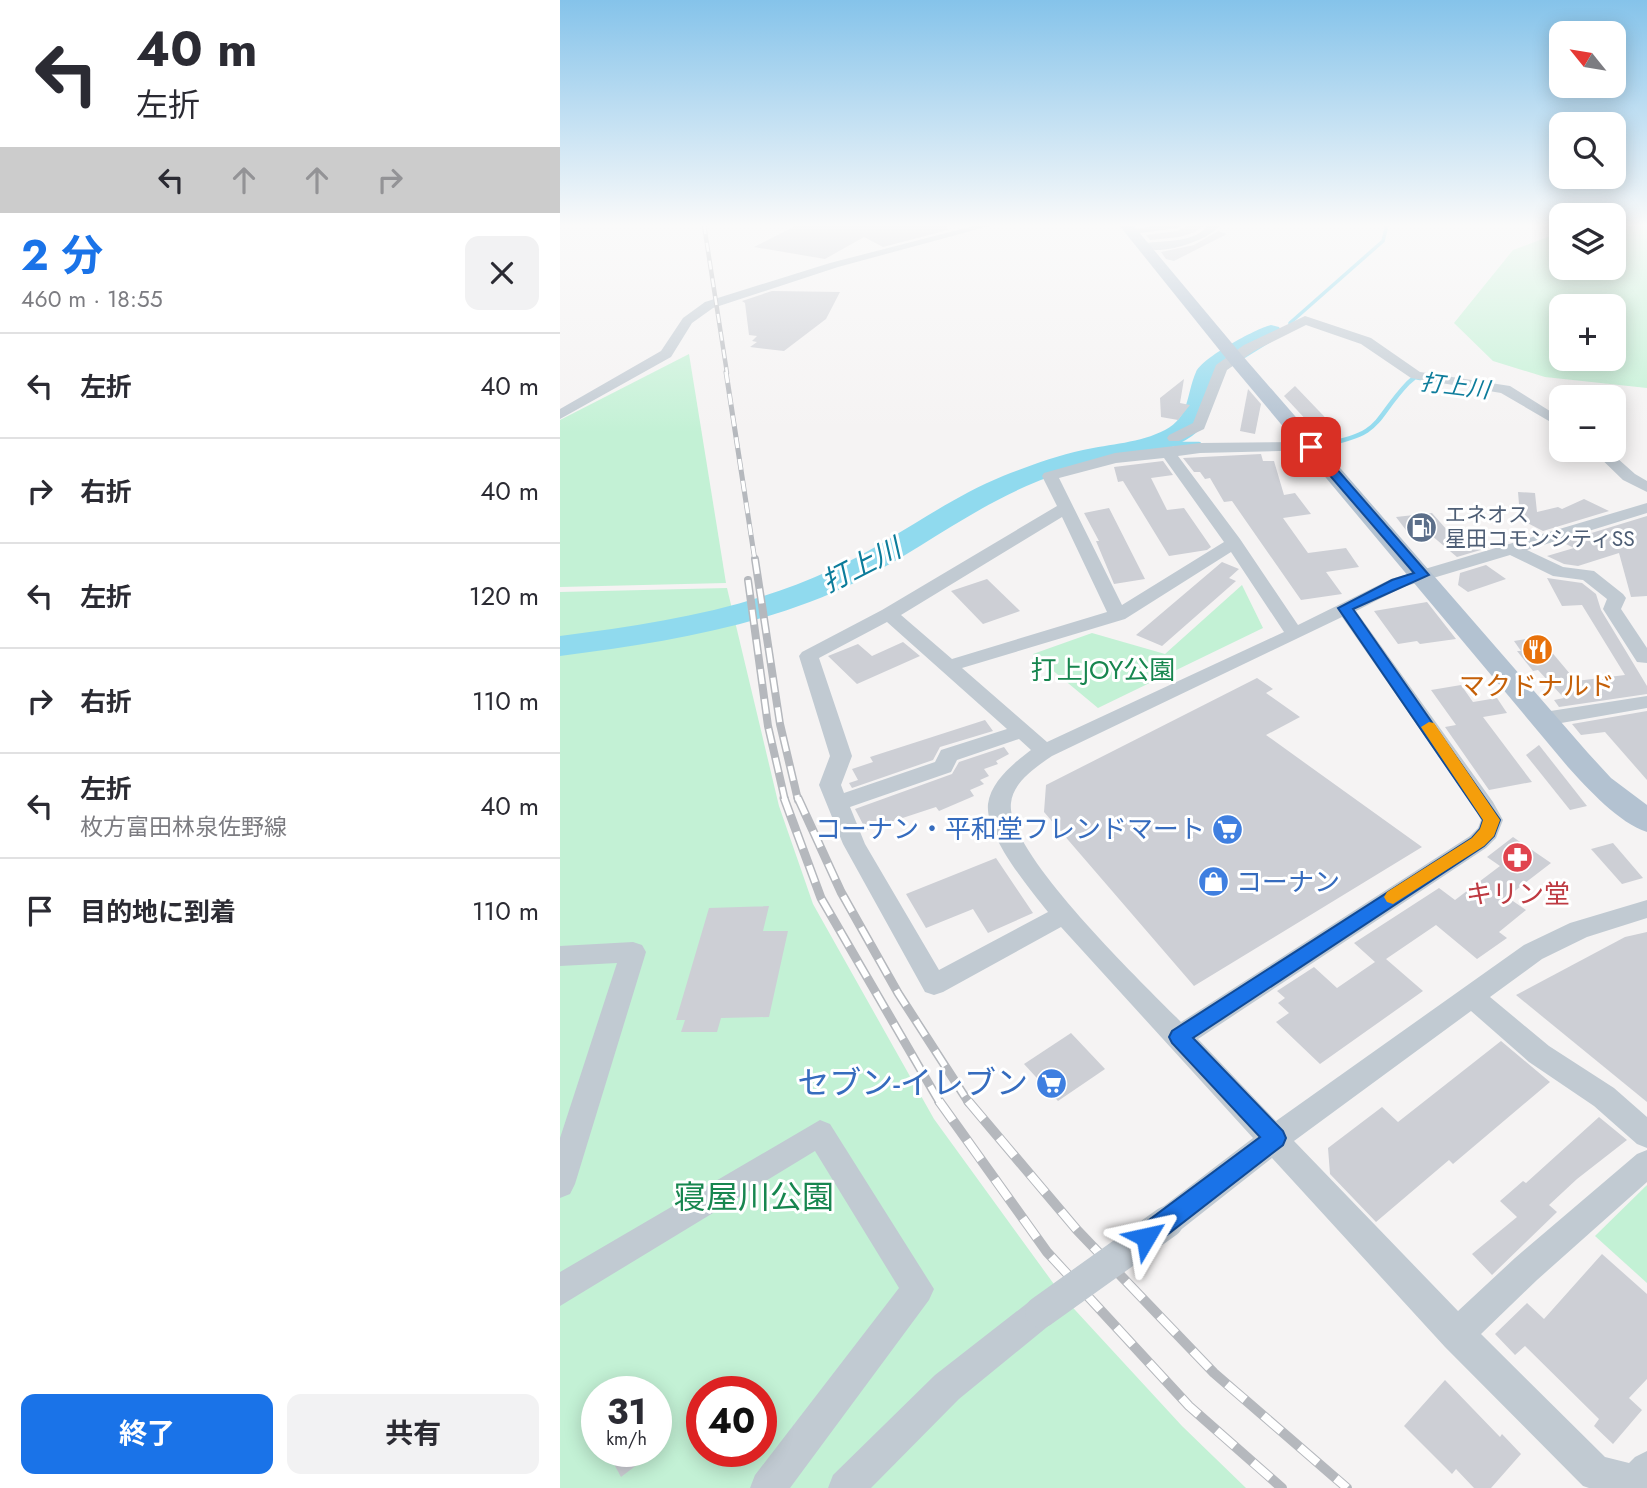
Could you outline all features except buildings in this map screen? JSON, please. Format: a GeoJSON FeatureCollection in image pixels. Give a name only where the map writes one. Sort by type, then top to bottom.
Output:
{"type":"FeatureCollection","features":[{"type":"Feature","properties":{"kind":"main road"},"geometry":{"type":"LineString","coordinates":[[1183,294],[1601,785],[1647,821]]}},
{"type":"Feature","properties":{"kind":"street"},"geometry":{"type":"LineString","coordinates":[[560,415],[666,354],[680,339],[682,327],[692,313],[742,294]]}},
{"type":"Feature","properties":{"kind":"street"},"geometry":{"type":"LineString","coordinates":[[1171,445],[1199,426],[1221,368],[1305,320],[1366,341],[1416,375],[1498,386],[1549,417]]}},
{"type":"Feature","properties":{"kind":"street"},"geometry":{"type":"LineString","coordinates":[[1171,445],[1295,634]]}},
{"type":"Feature","properties":{"kind":"street"},"geometry":{"type":"LineString","coordinates":[[1118,615],[1050,476],[1171,445],[1311,447]]}},
{"type":"Feature","properties":{"kind":"street"},"geometry":{"type":"LineString","coordinates":[[1612,462],[1629,477],[1647,487]]}},
{"type":"Feature","properties":{"kind":"street"},"geometry":{"type":"LineString","coordinates":[[1063,915],[934,985],[854,844],[830,785],[841,757],[809,656],[889,614],[1066,508]]}},
{"type":"Feature","properties":{"kind":"street"},"geometry":{"type":"LineString","coordinates":[[1647,508],[1396,583],[1295,634],[1045,751],[1023,766],[1007,785],[999,805],[1000,826],[1063,915],[1457,1335],[1596,1473],[1635,1482],[1647,1469]]}},
{"type":"Feature","properties":{"kind":"street"},"geometry":{"type":"LineString","coordinates":[[948,666],[1118,615],[1234,543]]}},
{"type":"Feature","properties":{"kind":"street"},"geometry":{"type":"LineString","coordinates":[[1510,548],[1559,572],[1588,575],[1616,598],[1612,608],[1644,658]]}},
{"type":"Feature","properties":{"kind":"street"},"geometry":{"type":"LineString","coordinates":[[1179,1037],[1478,842],[1488,832],[1492,820],[1485,807],[1345,608]]}},
{"type":"Feature","properties":{"kind":"street"},"geometry":{"type":"LineString","coordinates":[[889,614],[1045,751]]}},
{"type":"Feature","properties":{"kind":"street"},"geometry":{"type":"LineString","coordinates":[[1544,719],[1647,702]]}},
{"type":"Feature","properties":{"kind":"street"},"geometry":{"type":"LineString","coordinates":[[837,803],[943,766],[949,755],[1022,731]]}},
{"type":"Feature","properties":{"kind":"street"},"geometry":{"type":"LineString","coordinates":[[846,1488],[947,1387],[1041,1312],[1533,951],[1579,930],[1647,909]]}},
{"type":"Feature","properties":{"kind":"street"},"geometry":{"type":"LineString","coordinates":[[560,956],[633,952],[560,1184]]}},
{"type":"Feature","properties":{"kind":"street"},"geometry":{"type":"LineString","coordinates":[[1472,997],[1539,1054],[1604,1097],[1647,1135]]}},
{"type":"Feature","properties":{"kind":"street"},"geometry":{"type":"LineString","coordinates":[[560,1290],[820,1133],[918,1289],[768,1488]]}},
{"type":"Feature","properties":{"kind":"street"},"geometry":{"type":"LineString","coordinates":[[1457,1335],[1526,1269],[1647,1163]]}},
{"type":"Feature","properties":{"kind":"green space"},"geometry":{"type":"Polygon","coordinates":[[[1477,294],[1549,294],[1549,371],[1626,371],[1626,294],[1647,294],[1647,388],[1545,377],[1493,361],[1454,323],[1477,294]]]}},
{"type":"Feature","properties":{"kind":"green space"},"geometry":{"type":"Polygon","coordinates":[[[689,354],[726,583],[560,587],[560,420],[689,354]]]}},
{"type":"Feature","properties":{"kind":"green space","name":"打上JOY公園"},"geometry":{"type":"Polygon","coordinates":[[[1242,585],[1263,628],[1098,708],[1033,654],[1092,633],[1165,654],[1242,585]]]}},
{"type":"Feature","properties":{"kind":"green space","name":"寝屋川公園"},"geometry":{"type":"Polygon","coordinates":[[[727,588],[779,806],[813,904],[934,1119],[1064,1298],[1182,1426],[1246,1488],[560,1488],[560,592],[727,588]]]}},
{"type":"Feature","properties":{"kind":"green space"},"geometry":{"type":"Polygon","coordinates":[[[1647,1185],[1647,1283],[1595,1236],[1647,1185]]]}},
{"type":"Feature","properties":{"kind":"waterway","name":"打上川"},"geometry":{"type":"LineString","coordinates":[[1290,323],[1322,294]]}},
{"type":"Feature","properties":{"kind":"waterway","name":"打上川"},"geometry":{"type":"LineString","coordinates":[[560,646],[704,623],[775,604],[856,570],[896,548],[959,507],[1013,482],[1053,466],[1141,447],[1174,436],[1185,429],[1195,417],[1208,371],[1271,332]]}},
{"type":"Feature","properties":{"kind":"waterway","name":"打上川"},"geometry":{"type":"LineString","coordinates":[[1326,444],[1345,440],[1368,430],[1408,383],[1415,377],[1420,378]]}},
{"type":"Feature","properties":{"kind":"waterway","name":"打上川"},"geometry":{"type":"LineString","coordinates":[[1148,444],[1199,444]]}},
{"type":"Feature","properties":{"kind":"railway"},"geometry":{"type":"LineString","coordinates":[[715,294],[727,373]]}},
{"type":"Feature","properties":{"kind":"railway"},"geometry":{"type":"LineString","coordinates":[[726,372],[755,561]]}},
{"type":"Feature","properties":{"kind":"railway"},"geometry":{"type":"LineString","coordinates":[[755,559],[780,724],[798,800]]}},
{"type":"Feature","properties":{"kind":"railway"},"geometry":{"type":"LineString","coordinates":[[748,580],[768,726],[785,800]]}},
{"type":"Feature","properties":{"kind":"railway"},"geometry":{"type":"LineString","coordinates":[[784,798],[821,898],[940,1103]]}},
{"type":"Feature","properties":{"kind":"railway"},"geometry":{"type":"LineString","coordinates":[[798,798],[841,892],[898,993],[969,1103]]}},
{"type":"Feature","properties":{"kind":"railway"},"geometry":{"type":"LineString","coordinates":[[939,1101],[1047,1252],[1189,1406],[1282,1488]]}},
{"type":"Feature","properties":{"kind":"railway"},"geometry":{"type":"LineString","coordinates":[[968,1101],[1077,1230],[1214,1373],[1347,1488]]}},
{"type":"Feature","properties":{"kind":"slow traffic"},"geometry":{"type":"LineString","coordinates":[[1393,897],[1478,842],[1488,832],[1492,820],[1429,727]]}},
{"type":"Feature","properties":{"kind":"place","name":"エネオス 星田コモンシティSS"},"geometry":{"type":"Point","coordinates":[1422,527]}},
{"type":"Feature","properties":{"kind":"place","name":"マクドナルド"},"geometry":{"type":"Point","coordinates":[1537,650]}},
{"type":"Feature","properties":{"kind":"place","name":"コーナン・平和堂フレンドマート"},"geometry":{"type":"Point","coordinates":[1228,829]}},
{"type":"Feature","properties":{"kind":"place","name":"キリン堂"},"geometry":{"type":"Point","coordinates":[1518,858]}},
{"type":"Feature","properties":{"kind":"place","name":"コーナン"},"geometry":{"type":"Point","coordinates":[1213,882]}},
{"type":"Feature","properties":{"kind":"place","name":"セブン-イレブン"},"geometry":{"type":"Point","coordinates":[1051,1083]}},
{"type":"Feature","properties":{"kind":"route"},"geometry":{"type":"LineString","coordinates":[[1146,1237],[1275,1138],[1179,1037],[1478,842],[1488,832],[1492,820],[1345,608],[1396,583],[1423,575],[1311,447]]}}]}
